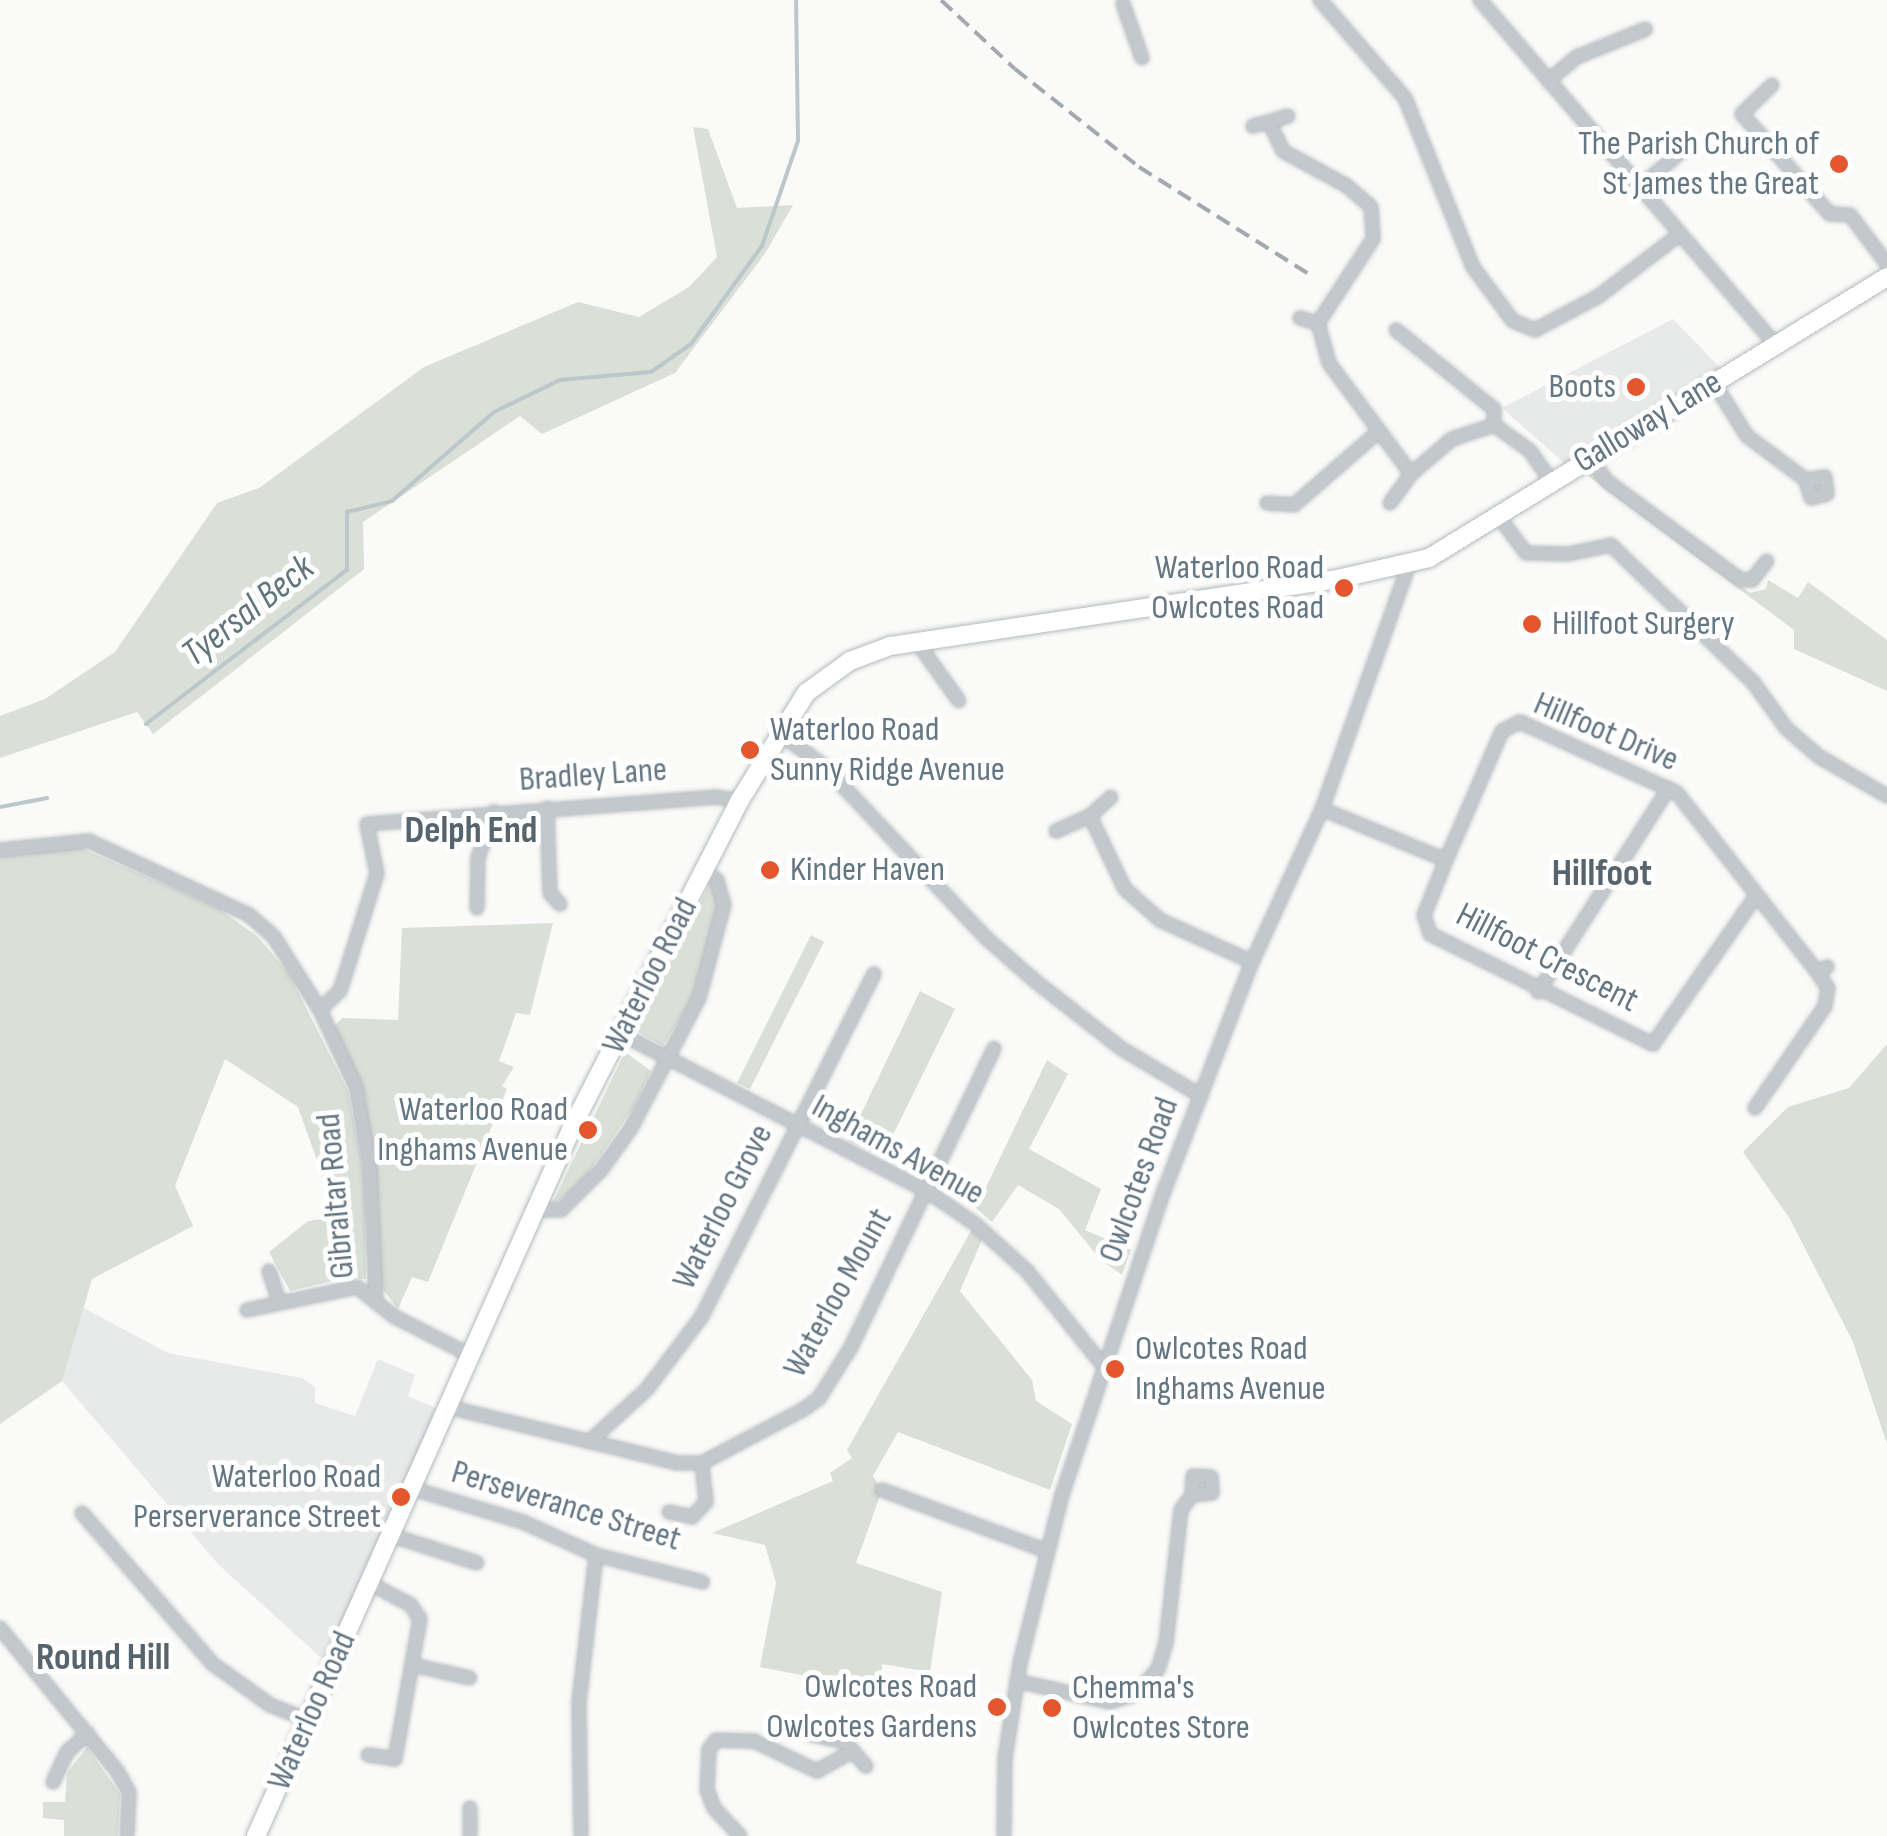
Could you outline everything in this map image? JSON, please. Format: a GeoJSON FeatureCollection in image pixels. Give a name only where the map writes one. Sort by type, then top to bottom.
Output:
{"type":"FeatureCollection","features":[{"type":"Feature","properties":{"kind":"main road","name":"Galloway Lane"},"geometry":{"type":"LineString","coordinates":[[1409,565],[1499,517],[1589,457],[1887,277]]}},
{"type":"Feature","properties":{"kind":"main road","name":"Waterloo Road"},"geometry":{"type":"LineString","coordinates":[[256,1836],[536,1210],[740,800],[806,693],[830,673],[866,654],[918,642],[1409,565]]}},
{"type":"Feature","properties":{"kind":"street"},"geometry":{"type":"LineString","coordinates":[[1320,0],[1405,98],[1478,278],[1527,330],[1599,296],[1680,234]]}},
{"type":"Feature","properties":{"kind":"street"},"geometry":{"type":"LineString","coordinates":[[1480,0],[1777,346]]}},
{"type":"Feature","properties":{"kind":"street"},"geometry":{"type":"LineString","coordinates":[[1123,1],[1142,58]]}},
{"type":"Feature","properties":{"kind":"street"},"geometry":{"type":"LineString","coordinates":[[1548,81],[1577,57],[1646,29]]}},
{"type":"Feature","properties":{"kind":"street"},"geometry":{"type":"LineString","coordinates":[[1772,85],[1742,114],[1830,214],[1850,215],[1887,264]]}},
{"type":"Feature","properties":{"kind":"street"},"geometry":{"type":"LineString","coordinates":[[1253,126],[1288,116]]}},
{"type":"Feature","properties":{"kind":"street"},"geometry":{"type":"LineString","coordinates":[[1269,122],[1283,151],[1371,207],[1373,239],[1318,323],[1329,363],[1411,474]]}},
{"type":"Feature","properties":{"kind":"street"},"geometry":{"type":"LineString","coordinates":[[1640,187],[1685,148]]}},
{"type":"Feature","properties":{"kind":"street"},"geometry":{"type":"LineString","coordinates":[[1815,195],[1828,185]]}},
{"type":"Feature","properties":{"kind":"street"},"geometry":{"type":"LineString","coordinates":[[1300,318],[1318,323]]}},
{"type":"Feature","properties":{"kind":"street"},"geometry":{"type":"LineString","coordinates":[[1396,330],[1494,409],[1494,425]]}},
{"type":"Feature","properties":{"kind":"street"},"geometry":{"type":"LineString","coordinates":[[1714,383],[1747,436],[1806,480]]}},
{"type":"Feature","properties":{"kind":"street"},"geometry":{"type":"LineString","coordinates":[[1390,503],[1411,474],[1452,439],[1494,425]]}},
{"type":"Feature","properties":{"kind":"street"},"geometry":{"type":"LineString","coordinates":[[1494,425],[1530,451],[1551,481]]}},
{"type":"Feature","properties":{"kind":"street"},"geometry":{"type":"LineString","coordinates":[[1266,503],[1294,505],[1379,432]]}},
{"type":"Feature","properties":{"kind":"street"},"geometry":{"type":"LineString","coordinates":[[1589,457],[1608,482],[1741,580],[1752,580],[1767,561]]}},
{"type":"Feature","properties":{"kind":"street"},"geometry":{"type":"LineString","coordinates":[[1499,517],[1526,554],[1568,554],[1611,545],[1753,682],[1786,728],[1818,756],[1887,796]]}},
{"type":"Feature","properties":{"kind":"street","name":"Owlcotes Road"},"geometry":{"type":"LineString","coordinates":[[1004,1836],[1005,1758],[1044,1550],[1201,1096],[1252,962],[1322,809],[1409,565]]}},
{"type":"Feature","properties":{"kind":"street"},"geometry":{"type":"LineString","coordinates":[[918,642],[959,702]]}},
{"type":"Feature","properties":{"kind":"street","name":"Hillfoot Drive"},"geometry":{"type":"LineString","coordinates":[[1446,860],[1502,731],[1514,722],[1670,788],[1756,896],[1822,970],[1828,988],[1825,1006],[1755,1108]]}},
{"type":"Feature","properties":{"kind":"street"},"geometry":{"type":"LineString","coordinates":[[780,733],[824,766],[1010,959],[1122,1049],[1201,1096]]}},
{"type":"Feature","properties":{"kind":"street"},"geometry":{"type":"LineString","coordinates":[[1538,992],[1670,788]]}},
{"type":"Feature","properties":{"kind":"street"},"geometry":{"type":"LineString","coordinates":[[1056,831],[1090,816],[1112,797]]}},
{"type":"Feature","properties":{"kind":"street","name":"Bradley Lane"},"geometry":{"type":"LineString","coordinates":[[320,1010],[340,991],[377,874],[367,824],[547,808],[740,800]]}},
{"type":"Feature","properties":{"kind":"street"},"geometry":{"type":"LineString","coordinates":[[547,808],[550,893],[560,904]]}},
{"type":"Feature","properties":{"kind":"street"},"geometry":{"type":"LineString","coordinates":[[1322,809],[1446,860]]}},
{"type":"Feature","properties":{"kind":"street"},"geometry":{"type":"LineString","coordinates":[[477,908],[478,858],[494,812]]}},
{"type":"Feature","properties":{"kind":"street"},"geometry":{"type":"LineString","coordinates":[[1090,816],[1125,890],[1160,920],[1252,962]]}},
{"type":"Feature","properties":{"kind":"street","name":"Gibraltar Road"},"geometry":{"type":"LineString","coordinates":[[0,850],[89,841],[234,908],[274,937],[320,1010],[358,1101],[370,1168],[376,1298],[395,1317],[470,1355]]}},
{"type":"Feature","properties":{"kind":"street","name":"Hillfoot Crescent"},"geometry":{"type":"LineString","coordinates":[[1446,860],[1424,915],[1430,934],[1538,992],[1653,1044],[1756,896]]}},
{"type":"Feature","properties":{"kind":"street"},"geometry":{"type":"LineString","coordinates":[[536,1210],[561,1210],[573,1202],[631,1128],[665,1059],[717,949],[724,895],[703,871]]}},
{"type":"Feature","properties":{"kind":"street","name":"Waterloo Grove"},"geometry":{"type":"LineString","coordinates":[[589,1442],[646,1389],[702,1316],[874,974]]}},
{"type":"Feature","properties":{"kind":"street","name":"Inghams Avenue"},"geometry":{"type":"LineString","coordinates":[[621,1034],[796,1128],[927,1191],[1027,1271],[1105,1368]]}},
{"type":"Feature","properties":{"kind":"street","name":"Waterloo Mount"},"geometry":{"type":"LineString","coordinates":[[448,1407],[648,1460],[702,1463],[764,1435],[819,1398],[927,1191],[994,1049]]}},
{"type":"Feature","properties":{"kind":"street"},"geometry":{"type":"LineString","coordinates":[[269,1271],[279,1301]]}},
{"type":"Feature","properties":{"kind":"street"},"geometry":{"type":"LineString","coordinates":[[247,1310],[348,1286],[376,1298]]}},
{"type":"Feature","properties":{"kind":"street"},"geometry":{"type":"LineString","coordinates":[[669,1512],[692,1517],[706,1502],[702,1463]]}},
{"type":"Feature","properties":{"kind":"street","name":"Perseverance Street"},"geometry":{"type":"LineString","coordinates":[[410,1488],[523,1522],[596,1555],[703,1582]]}},
{"type":"Feature","properties":{"kind":"street"},"geometry":{"type":"LineString","coordinates":[[882,1490],[1044,1550]]}},
{"type":"Feature","properties":{"kind":"street"},"geometry":{"type":"LineString","coordinates":[[1017,1681],[1110,1702],[1135,1694],[1158,1669],[1166,1643],[1173,1552],[1181,1510],[1192,1495]]}},
{"type":"Feature","properties":{"kind":"street"},"geometry":{"type":"LineString","coordinates":[[82,1513],[214,1664],[270,1704],[308,1720]]}},
{"type":"Feature","properties":{"kind":"street"},"geometry":{"type":"LineString","coordinates":[[390,1536],[477,1563]]}},
{"type":"Feature","properties":{"kind":"street"},"geometry":{"type":"LineString","coordinates":[[581,1836],[579,1702],[596,1555]]}},
{"type":"Feature","properties":{"kind":"street"},"geometry":{"type":"LineString","coordinates":[[368,1755],[395,1758],[420,1619],[411,1606],[369,1583]]}},
{"type":"Feature","properties":{"kind":"street"},"geometry":{"type":"LineString","coordinates":[[0,1628],[88,1733],[130,1792],[128,1836]]}},
{"type":"Feature","properties":{"kind":"street"},"geometry":{"type":"LineString","coordinates":[[413,1666],[470,1678]]}},
{"type":"Feature","properties":{"kind":"street"},"geometry":{"type":"LineString","coordinates":[[53,1782],[67,1752],[88,1733]]}},
{"type":"Feature","properties":{"kind":"street"},"geometry":{"type":"LineString","coordinates":[[810,1734],[836,1738],[866,1766]]}},
{"type":"Feature","properties":{"kind":"street"},"geometry":{"type":"LineString","coordinates":[[740,1836],[707,1790],[709,1748],[716,1740],[754,1741],[817,1771],[853,1750]]}},
{"type":"Feature","properties":{"kind":"street"},"geometry":{"type":"LineString","coordinates":[[470,1808],[470,1836]]}},
{"type":"Feature","properties":{"kind":"shaded area"},"geometry":{"type":"Polygon","coordinates":[[[693,127],[708,129],[737,208],[793,205],[766,252],[675,373],[542,434],[520,416],[363,522],[364,569],[153,734],[137,712],[0,758],[0,716],[45,699],[115,652],[217,503],[259,488],[424,367],[578,302],[639,317],[689,287],[717,257],[693,127]]]}},
{"type":"Feature","properties":{"kind":"shaded area"},"geometry":{"type":"Polygon","coordinates":[[[1673,319],[1727,375],[1571,469],[1502,408],[1673,319]]]}},
{"type":"Feature","properties":{"kind":"shaded area"},"geometry":{"type":"Polygon","coordinates":[[[1590,469],[1750,593],[1766,589],[1768,580],[1798,598],[1808,582],[1887,640],[1887,691],[1794,649],[1794,630],[1584,473],[1590,469]]]}},
{"type":"Feature","properties":{"kind":"shaded area"},"geometry":{"type":"Polygon","coordinates":[[[74,845],[218,908],[258,937],[289,974],[348,1091],[364,1175],[366,1279],[359,1279],[298,1107],[225,1059],[175,1186],[193,1226],[92,1279],[62,1381],[0,1424],[0,853],[74,845]]]}},
{"type":"Feature","properties":{"kind":"shaded area"},"geometry":{"type":"Polygon","coordinates":[[[710,884],[720,902],[692,999],[663,1046],[636,1031],[710,884]]]}},
{"type":"Feature","properties":{"kind":"shaded area"},"geometry":{"type":"Polygon","coordinates":[[[553,923],[530,1015],[516,1013],[499,1061],[514,1067],[502,1086],[507,1089],[428,1282],[412,1277],[398,1309],[372,1275],[370,1168],[356,1087],[330,1031],[342,1018],[398,1020],[402,928],[553,923]]]}},
{"type":"Feature","properties":{"kind":"shaded area"},"geometry":{"type":"Polygon","coordinates":[[[811,935],[824,942],[750,1089],[737,1083],[811,935]]]}},
{"type":"Feature","properties":{"kind":"shaded area"},"geometry":{"type":"Polygon","coordinates":[[[920,991],[955,1009],[882,1157],[848,1141],[920,991]]]}},
{"type":"Feature","properties":{"kind":"shaded area"},"geometry":{"type":"Polygon","coordinates":[[[1887,1044],[1887,1444],[1853,1342],[1790,1219],[1743,1152],[1788,1107],[1849,1088],[1887,1044]]]}},
{"type":"Feature","properties":{"kind":"shaded area"},"geometry":{"type":"Polygon","coordinates":[[[625,1052],[651,1071],[633,1108],[581,1184],[551,1206],[625,1052]]]}},
{"type":"Feature","properties":{"kind":"shaded area"},"geometry":{"type":"Polygon","coordinates":[[[1047,1060],[1068,1074],[1029,1149],[1101,1189],[1085,1230],[1131,1250],[1122,1275],[1100,1259],[1059,1209],[1018,1185],[992,1222],[976,1208],[1047,1060]]]}},
{"type":"Feature","properties":{"kind":"shaded area"},"geometry":{"type":"Polygon","coordinates":[[[325,1208],[350,1277],[290,1291],[269,1252],[308,1221],[321,1219],[325,1208]]]}},
{"type":"Feature","properties":{"kind":"shaded area"},"geometry":{"type":"Polygon","coordinates":[[[975,1224],[985,1233],[960,1291],[1032,1380],[1036,1401],[1072,1424],[1050,1490],[898,1432],[873,1476],[882,1490],[856,1563],[942,1592],[930,1672],[882,1664],[880,1690],[760,1667],[776,1583],[765,1545],[712,1533],[833,1481],[830,1473],[852,1458],[847,1450],[975,1224]]]}},
{"type":"Feature","properties":{"kind":"shaded area"},"geometry":{"type":"Polygon","coordinates":[[[82,1307],[168,1353],[302,1378],[315,1387],[315,1403],[355,1416],[378,1359],[415,1375],[408,1396],[445,1412],[331,1667],[218,1564],[62,1381],[82,1307]]]}},
{"type":"Feature","properties":{"kind":"shaded area"},"geometry":{"type":"Polygon","coordinates":[[[87,1747],[120,1794],[118,1836],[64,1836],[64,1820],[43,1818],[43,1802],[65,1802],[67,1773],[87,1747]]]}},
{"type":"Feature","properties":{"kind":"waterway","name":"Tyersal Beck"},"geometry":{"type":"LineString","coordinates":[[146,724],[347,570],[347,512],[392,501],[494,412],[560,380],[651,372],[691,344],[762,246],[798,141],[796,0]]}},
{"type":"Feature","properties":{"kind":"waterway","name":"Tyersal Beck"},"geometry":{"type":"LineString","coordinates":[[0,807],[47,798]]}},
{"type":"Feature","properties":{"kind":"railway"},"geometry":{"type":"LineString","coordinates":[[941,0],[1015,69],[1139,167],[1312,276]]}},
{"type":"Feature","properties":{"kind":"place","name":"The Parish Church of St James the Great"},"geometry":{"type":"Point","coordinates":[1839,164]}},
{"type":"Feature","properties":{"kind":"place","name":"Boots"},"geometry":{"type":"Point","coordinates":[1636,387]}},
{"type":"Feature","properties":{"kind":"place","name":"Waterloo Road Owlcotes Road"},"geometry":{"type":"Point","coordinates":[1344,588]}},
{"type":"Feature","properties":{"kind":"place","name":"Hillfoot Surgery"},"geometry":{"type":"Point","coordinates":[1532,624]}},
{"type":"Feature","properties":{"kind":"place","name":"Waterloo Road Sunny Ridge Avenue"},"geometry":{"type":"Point","coordinates":[750,750]}},
{"type":"Feature","properties":{"kind":"place","name":"Kinder Haven"},"geometry":{"type":"Point","coordinates":[770,870]}},
{"type":"Feature","properties":{"kind":"place","name":"Waterloo Road Inghams Avenue"},"geometry":{"type":"Point","coordinates":[588,1130]}},
{"type":"Feature","properties":{"kind":"place","name":"Owlcotes Road Inghams Avenue"},"geometry":{"type":"Point","coordinates":[1115,1369]}},
{"type":"Feature","properties":{"kind":"place","name":"Waterloo Road Perserverance Street"},"geometry":{"type":"Point","coordinates":[401,1497]}},
{"type":"Feature","properties":{"kind":"place","name":"Owlcotes Road Owlcotes Gardens"},"geometry":{"type":"Point","coordinates":[997,1707]}},
{"type":"Feature","properties":{"kind":"place","name":"Chemma's Owlcotes Store"},"geometry":{"type":"Point","coordinates":[1052,1708]}},
{"type":"Feature","properties":{"kind":"district","name":"Delph End"},"geometry":{"type":"Point","coordinates":[471,831]}},
{"type":"Feature","properties":{"kind":"district","name":"Hillfoot"},"geometry":{"type":"Point","coordinates":[1602,874]}},
{"type":"Feature","properties":{"kind":"district","name":"Round Hill"},"geometry":{"type":"Point","coordinates":[103,1658]}}]}
